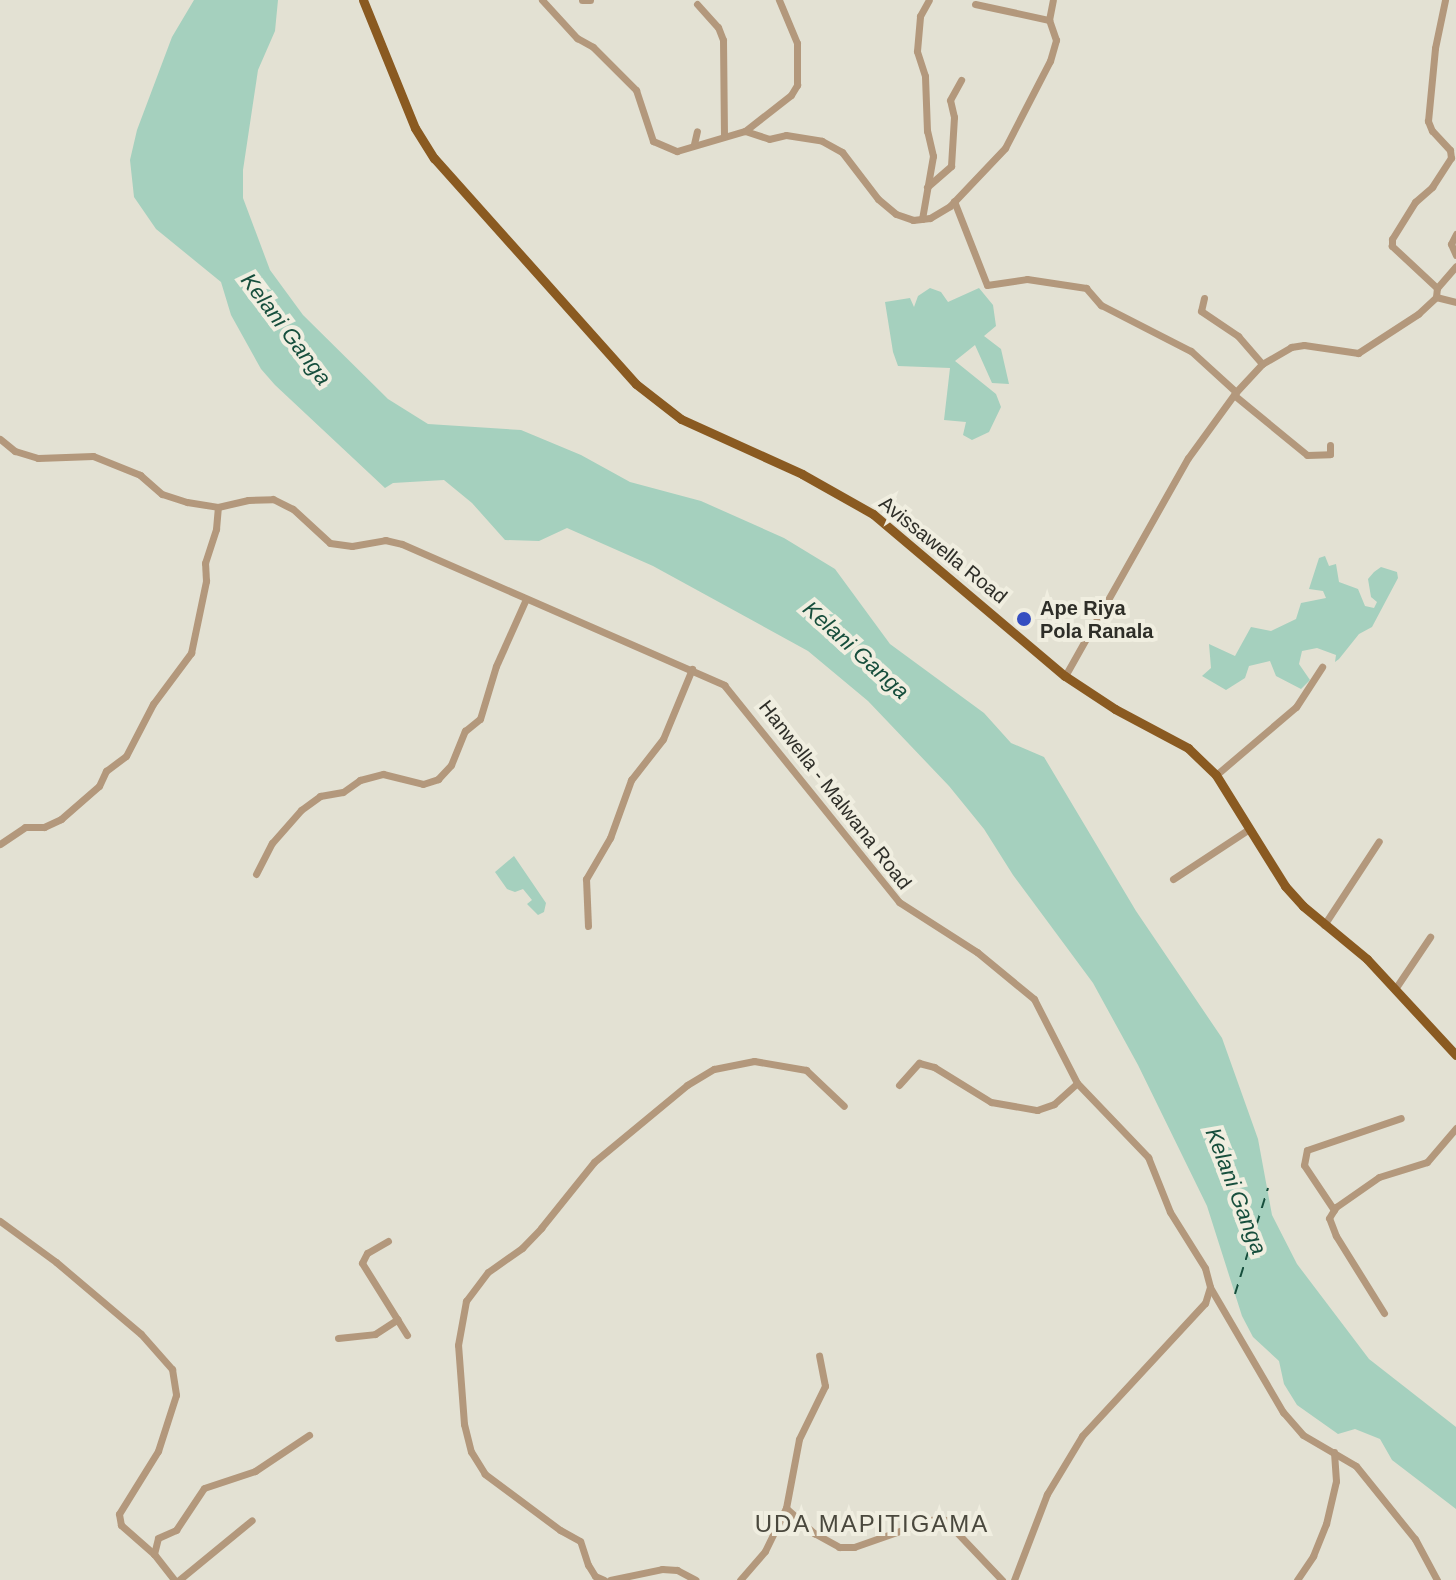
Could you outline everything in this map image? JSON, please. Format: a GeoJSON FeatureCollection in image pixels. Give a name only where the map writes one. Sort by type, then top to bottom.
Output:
{"type":"FeatureCollection","features":[{"type":"Feature","properties":{"kind":"main road","name":"Avissawella Road"},"geometry":{"type":"LineString","coordinates":[[363,0],[415,128],[434,158],[636,384],[681,419],[802,474],[873,514],[1065,676],[1115,709],[1188,748],[1216,775],[1285,886],[1324,925],[1367,959],[1456,1055]]}},
{"type":"Feature","properties":{"kind":"street"},"geometry":{"type":"LineString","coordinates":[[542,0],[577,38],[617,67],[636,90],[653,141],[677,151],[745,131],[791,95],[797,85],[797,43],[779,0]]}},
{"type":"Feature","properties":{"kind":"street"},"geometry":{"type":"LineString","coordinates":[[582,0],[590,0]]}},
{"type":"Feature","properties":{"kind":"street"},"geometry":{"type":"LineString","coordinates":[[922,219],[933,156],[927,131],[925,76],[917,51],[920,16],[929,0]]}},
{"type":"Feature","properties":{"kind":"street"},"geometry":{"type":"LineString","coordinates":[[745,131],[769,139],[801,135],[822,141],[842,152],[878,199],[896,214],[930,218],[954,201],[1005,148],[1020,124],[1050,61],[1056,40],[1049,20],[1053,0]]}},
{"type":"Feature","properties":{"kind":"street"},"geometry":{"type":"LineString","coordinates":[[1445,0],[1435,48],[1428,121],[1432,131],[1450,150],[1451,158],[1432,187],[1415,202],[1392,239],[1392,246],[1436,292],[1456,302]]}},
{"type":"Feature","properties":{"kind":"street"},"geometry":{"type":"LineString","coordinates":[[697,4],[718,27],[723,40],[724,136]]}},
{"type":"Feature","properties":{"kind":"street"},"geometry":{"type":"LineString","coordinates":[[975,4],[1049,20]]}},
{"type":"Feature","properties":{"kind":"street"},"geometry":{"type":"LineString","coordinates":[[927,187],[951,166],[954,117],[950,100],[961,80]]}},
{"type":"Feature","properties":{"kind":"street"},"geometry":{"type":"LineString","coordinates":[[694,144],[697,131]]}},
{"type":"Feature","properties":{"kind":"street"},"geometry":{"type":"LineString","coordinates":[[954,201],[987,285],[1027,279],[1086,288],[1113,312],[1191,351],[1307,455],[1330,454],[1330,445]]}},
{"type":"Feature","properties":{"kind":"street"},"geometry":{"type":"LineString","coordinates":[[1456,234],[1451,244],[1456,255]]}},
{"type":"Feature","properties":{"kind":"street"},"geometry":{"type":"LineString","coordinates":[[1065,676],[1188,458],[1235,393],[1262,364],[1291,347],[1304,345],[1358,353],[1407,322],[1456,266]]}},
{"type":"Feature","properties":{"kind":"street"},"geometry":{"type":"LineString","coordinates":[[1204,298],[1201,311],[1238,336],[1262,364]]}},
{"type":"Feature","properties":{"kind":"street","name":"Hanwella - Malwana Road"},"geometry":{"type":"LineString","coordinates":[[0,439],[15,451],[38,458],[93,456],[140,475],[162,494],[218,507],[248,500],[273,499],[293,509],[330,543],[339,546],[385,540],[402,544],[724,685],[745,707],[899,902],[977,952],[1034,999],[1077,1083],[1148,1157],[1170,1212],[1205,1268],[1210,1287],[1283,1412],[1303,1435],[1356,1466],[1387,1500],[1415,1539],[1437,1580]]}},
{"type":"Feature","properties":{"kind":"street"},"geometry":{"type":"LineString","coordinates":[[0,844],[25,827],[44,827],[61,819],[99,786],[106,771],[126,756],[153,704],[191,653],[206,581],[205,563],[216,529],[218,507]]}},
{"type":"Feature","properties":{"kind":"street"},"geometry":{"type":"LineString","coordinates":[[256,874],[272,843],[301,810],[320,796],[343,792],[360,780],[383,774],[423,784],[438,779],[451,765],[465,731],[480,719],[496,666],[526,599]]}},
{"type":"Feature","properties":{"kind":"street"},"geometry":{"type":"LineString","coordinates":[[1216,775],[1296,707],[1322,667]]}},
{"type":"Feature","properties":{"kind":"street"},"geometry":{"type":"LineString","coordinates":[[588,926],[586,879],[610,838],[631,780],[663,739],[692,669]]}},
{"type":"Feature","properties":{"kind":"street"},"geometry":{"type":"LineString","coordinates":[[1173,879],[1249,829]]}},
{"type":"Feature","properties":{"kind":"street"},"geometry":{"type":"LineString","coordinates":[[1324,925],[1379,841]]}},
{"type":"Feature","properties":{"kind":"street"},"geometry":{"type":"LineString","coordinates":[[1395,989],[1430,937]]}},
{"type":"Feature","properties":{"kind":"street"},"geometry":{"type":"LineString","coordinates":[[696,1580],[677,1570],[662,1569],[607,1580],[595,1576],[580,1541],[560,1530],[485,1474],[471,1452],[464,1424],[458,1345],[466,1301],[488,1272],[522,1248],[541,1228],[594,1162],[687,1085],[714,1069],[754,1061],[806,1070],[844,1106]]}},
{"type":"Feature","properties":{"kind":"street"},"geometry":{"type":"LineString","coordinates":[[899,1085],[919,1063],[934,1067],[991,1102],[1037,1110],[1054,1104],[1077,1083]]}},
{"type":"Feature","properties":{"kind":"street"},"geometry":{"type":"LineString","coordinates":[[1334,1210],[1304,1165],[1307,1150],[1401,1118]]}},
{"type":"Feature","properties":{"kind":"street"},"geometry":{"type":"LineString","coordinates":[[1384,1313],[1329,1225],[1334,1210],[1379,1177],[1427,1162],[1456,1128]]}},
{"type":"Feature","properties":{"kind":"street"},"geometry":{"type":"LineString","coordinates":[[0,1221],[56,1262],[141,1334],[172,1369],[176,1395],[158,1451],[119,1514],[121,1525],[154,1554],[176,1580],[252,1520]]}},
{"type":"Feature","properties":{"kind":"street"},"geometry":{"type":"LineString","coordinates":[[388,1241],[367,1253],[362,1263],[407,1335]]}},
{"type":"Feature","properties":{"kind":"street"},"geometry":{"type":"LineString","coordinates":[[1014,1580],[1047,1494],[1082,1436],[1205,1303],[1210,1287]]}},
{"type":"Feature","properties":{"kind":"street"},"geometry":{"type":"LineString","coordinates":[[338,1338],[375,1334],[398,1319]]}},
{"type":"Feature","properties":{"kind":"street"},"geometry":{"type":"LineString","coordinates":[[740,1580],[765,1551],[786,1508],[799,1439],[825,1386],[819,1356]]}},
{"type":"Feature","properties":{"kind":"street"},"geometry":{"type":"LineString","coordinates":[[154,1554],[158,1538],[176,1530],[204,1488],[255,1471],[309,1435]]}},
{"type":"Feature","properties":{"kind":"street"},"geometry":{"type":"LineString","coordinates":[[1297,1580],[1313,1556],[1326,1524],[1336,1481],[1334,1452]]}},
{"type":"Feature","properties":{"kind":"street"},"geometry":{"type":"LineString","coordinates":[[786,1508],[814,1533],[839,1547],[854,1547],[931,1520],[945,1520],[1002,1580]]}},
{"type":"Feature","properties":{"kind":"water","name":"Kelani Ganga"},"geometry":{"type":"Polygon","coordinates":[[[194,0],[278,0],[275,31],[258,70],[243,170],[243,198],[270,270],[303,315],[388,399],[428,424],[521,430],[581,455],[630,482],[701,501],[784,538],[835,569],[890,644],[984,713],[1011,743],[1044,757],[1136,911],[1222,1038],[1258,1139],[1272,1215],[1297,1264],[1369,1359],[1456,1427],[1456,1509],[1392,1460],[1380,1439],[1355,1429],[1338,1434],[1297,1405],[1284,1384],[1279,1361],[1253,1337],[1242,1316],[1207,1206],[1138,1065],[1093,983],[1013,875],[984,829],[949,786],[868,701],[808,651],[653,566],[567,528],[539,541],[505,540],[472,503],[444,480],[393,483],[385,488],[261,369],[231,315],[221,282],[156,229],[134,197],[130,160],[137,130],[172,37],[194,0]]]}},
{"type":"Feature","properties":{"kind":"water"},"geometry":{"type":"Polygon","coordinates":[[[930,288],[941,292],[948,302],[979,288],[993,305],[996,326],[984,336],[1001,349],[1009,384],[992,383],[975,345],[955,361],[996,394],[1001,407],[989,432],[972,440],[963,435],[966,422],[944,420],[950,368],[898,366],[893,352],[885,302],[910,298],[914,307],[918,296],[930,288]]]}},
{"type":"Feature","properties":{"kind":"water"},"geometry":{"type":"Polygon","coordinates":[[[1325,556],[1329,566],[1336,564],[1339,582],[1358,589],[1365,606],[1374,608],[1377,602],[1371,597],[1368,579],[1381,567],[1397,572],[1398,578],[1372,627],[1359,634],[1335,662],[1336,655],[1317,648],[1302,651],[1299,664],[1310,680],[1301,689],[1276,676],[1270,661],[1249,666],[1245,678],[1226,690],[1202,676],[1211,668],[1209,644],[1235,656],[1251,627],[1271,631],[1296,619],[1301,603],[1326,598],[1323,591],[1309,589],[1319,558],[1325,556]]]}},
{"type":"Feature","properties":{"kind":"water"},"geometry":{"type":"Polygon","coordinates":[[[514,856],[546,903],[544,912],[538,915],[527,904],[532,900],[523,889],[515,892],[507,889],[495,872],[514,856]]]}},
{"type":"Feature","properties":{"kind":"ferry route"},"geometry":{"type":"LineString","coordinates":[[1235,1294],[1268,1188]]}},
{"type":"Feature","properties":{"kind":"place","name":"Ape Riya Pola Ranala"},"geometry":{"type":"Point","coordinates":[1024,619]}},
{"type":"Feature","properties":{"kind":"district","name":"UDA MAPITIGAMA"},"geometry":{"type":"Point","coordinates":[872,1524]}}]}
